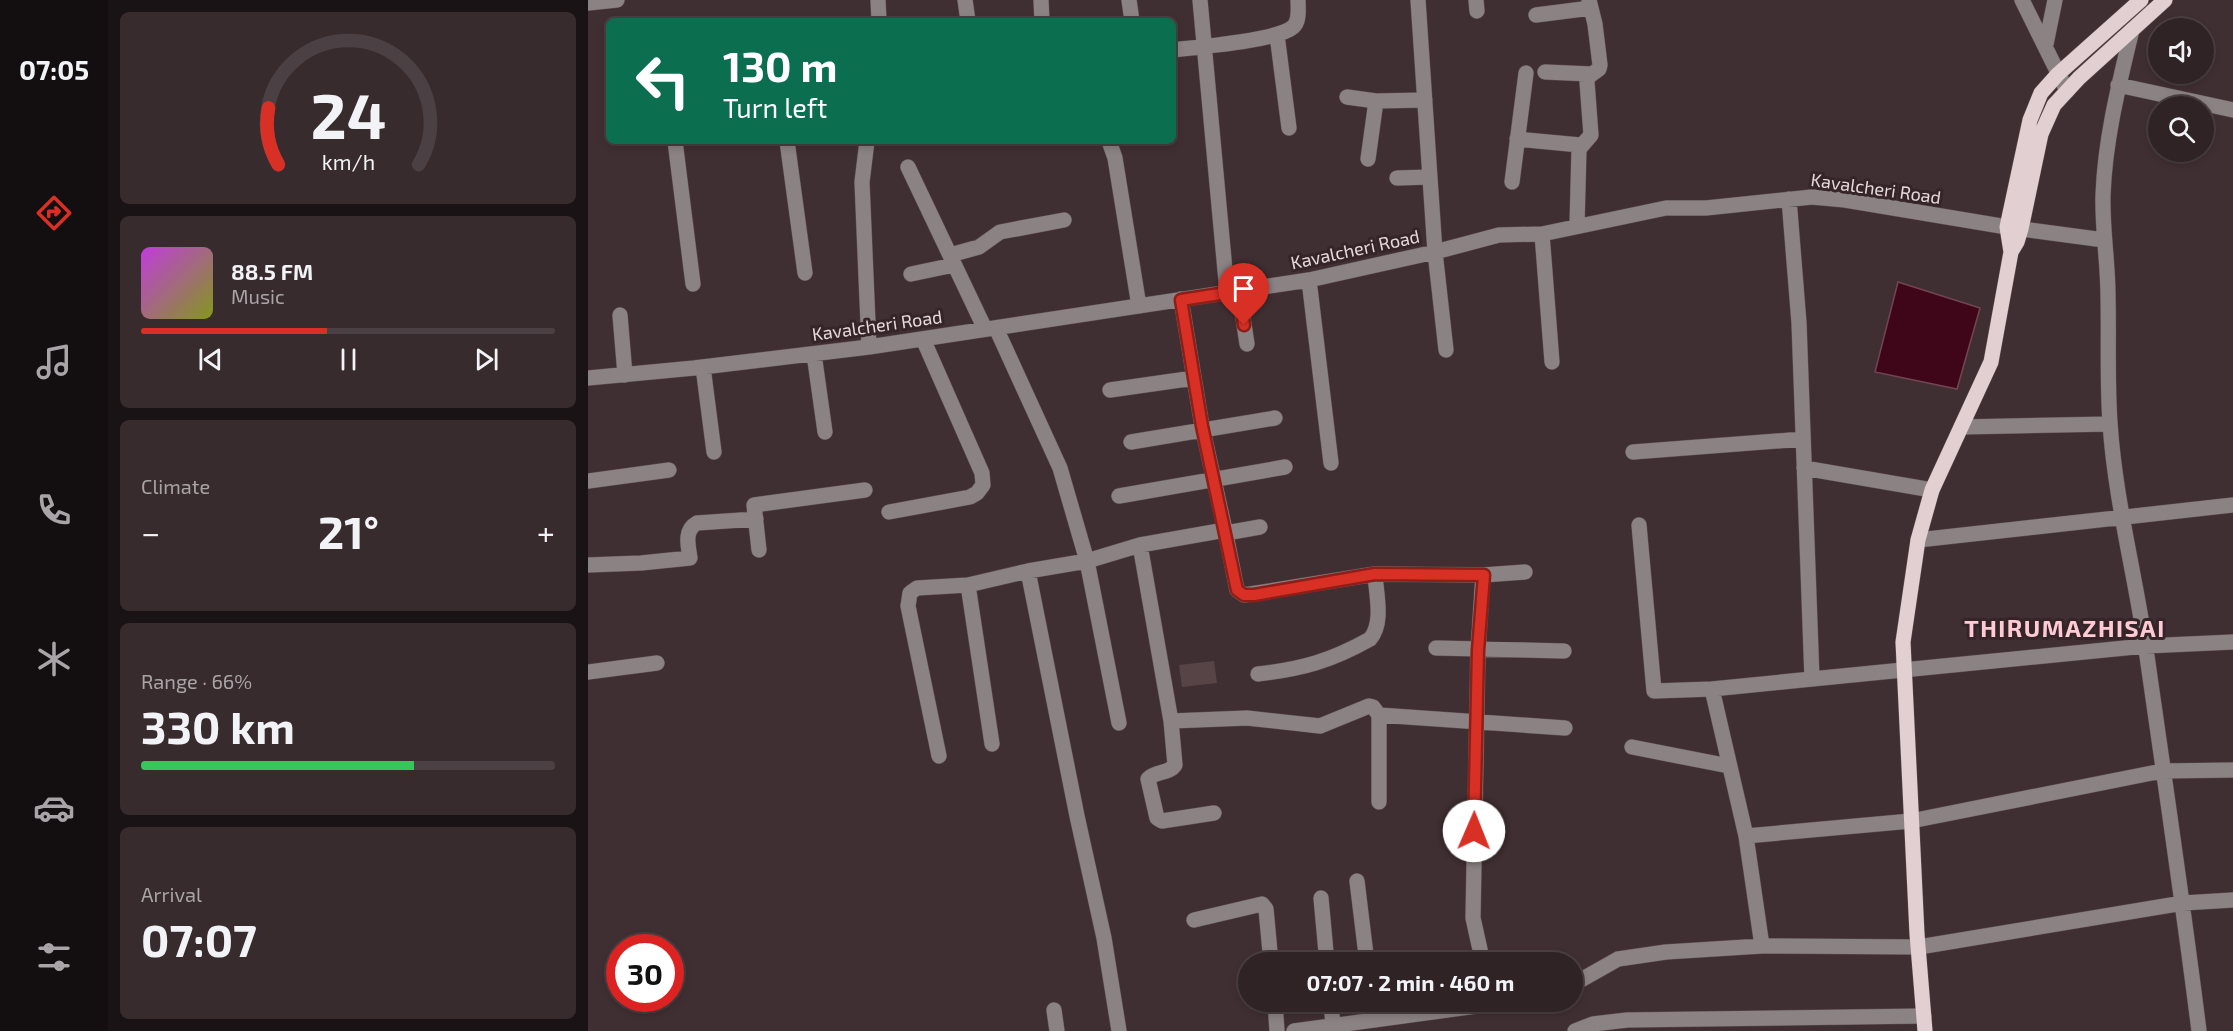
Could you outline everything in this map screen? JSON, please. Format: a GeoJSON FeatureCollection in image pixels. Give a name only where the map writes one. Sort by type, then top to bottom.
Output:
{"type":"FeatureCollection","features":[{"type":"Feature","properties":{"kind":"main road"},"geometry":{"type":"LineString","coordinates":[[1925,1024],[1911,821],[1903,642],[1918,540],[1932,490],[1991,362],[2011,252],[2030,120],[2041,93],[2058,74],[2141,0]]}},
{"type":"Feature","properties":{"kind":"main road"},"geometry":{"type":"LineString","coordinates":[[2014,228],[2041,134],[2055,105],[2067,91],[2165,0]]}},
{"type":"Feature","properties":{"kind":"street"},"geometry":{"type":"LineString","coordinates":[[588,3],[617,0]]}},
{"type":"Feature","properties":{"kind":"street"},"geometry":{"type":"LineString","coordinates":[[878,0],[879,18]]}},
{"type":"Feature","properties":{"kind":"street"},"geometry":{"type":"LineString","coordinates":[[965,0],[968,18]]}},
{"type":"Feature","properties":{"kind":"street"},"geometry":{"type":"LineString","coordinates":[[1041,0],[1042,18]]}},
{"type":"Feature","properties":{"kind":"street"},"geometry":{"type":"LineString","coordinates":[[1129,0],[1132,18]]}},
{"type":"Feature","properties":{"kind":"street"},"geometry":{"type":"LineString","coordinates":[[1200,0],[1233,291],[1247,344]]}},
{"type":"Feature","properties":{"kind":"street"},"geometry":{"type":"LineString","coordinates":[[1176,50],[1277,35],[1293,27],[1298,19],[1298,0]]}},
{"type":"Feature","properties":{"kind":"street"},"geometry":{"type":"LineString","coordinates":[[1418,0],[1435,252],[1446,350]]}},
{"type":"Feature","properties":{"kind":"street"},"geometry":{"type":"LineString","coordinates":[[2022,0],[2046,44],[2067,91]]}},
{"type":"Feature","properties":{"kind":"street"},"geometry":{"type":"LineString","coordinates":[[2046,44],[2055,0]]}},
{"type":"Feature","properties":{"kind":"street"},"geometry":{"type":"LineString","coordinates":[[1516,139],[1580,145],[1591,135],[1587,82],[1600,65],[1590,4],[1536,15]]}},
{"type":"Feature","properties":{"kind":"street"},"geometry":{"type":"LineString","coordinates":[[2132,30],[2118,85],[2103,194],[2104,240],[2108,276],[2110,424],[2122,516],[2145,646],[2183,903],[2199,1031]]}},
{"type":"Feature","properties":{"kind":"street"},"geometry":{"type":"LineString","coordinates":[[1277,35],[1289,128]]}},
{"type":"Feature","properties":{"kind":"street"},"geometry":{"type":"LineString","coordinates":[[1545,72],[1591,74]]}},
{"type":"Feature","properties":{"kind":"street"},"geometry":{"type":"LineString","coordinates":[[1512,182],[1526,73]]}},
{"type":"Feature","properties":{"kind":"street"},"geometry":{"type":"LineString","coordinates":[[2118,85],[2233,110]]}},
{"type":"Feature","properties":{"kind":"street"},"geometry":{"type":"LineString","coordinates":[[1347,97],[1376,101],[1425,100]]}},
{"type":"Feature","properties":{"kind":"street"},"geometry":{"type":"LineString","coordinates":[[1368,159],[1376,101]]}},
{"type":"Feature","properties":{"kind":"street"},"geometry":{"type":"LineString","coordinates":[[675,144],[693,284]]}},
{"type":"Feature","properties":{"kind":"street"},"geometry":{"type":"LineString","coordinates":[[787,144],[805,273]]}},
{"type":"Feature","properties":{"kind":"street"},"geometry":{"type":"LineString","coordinates":[[867,144],[862,182],[869,347]]}},
{"type":"Feature","properties":{"kind":"street"},"geometry":{"type":"LineString","coordinates":[[1110,144],[1115,158],[1139,306]]}},
{"type":"Feature","properties":{"kind":"street"},"geometry":{"type":"LineString","coordinates":[[1577,225],[1580,145]]}},
{"type":"Feature","properties":{"kind":"street"},"geometry":{"type":"LineString","coordinates":[[908,167],[952,260],[991,329],[1060,468],[1087,561],[1119,723]]}},
{"type":"Feature","properties":{"kind":"street"},"geometry":{"type":"LineString","coordinates":[[1397,177],[1430,177]]}},
{"type":"Feature","properties":{"kind":"street","name":"Kavalcheri Road"},"geometry":{"type":"LineString","coordinates":[[588,378],[869,347],[1309,280],[1499,235],[1542,234],[1666,208],[1706,208],[1812,197],[1845,200],[2014,228],[2104,240]]}},
{"type":"Feature","properties":{"kind":"street"},"geometry":{"type":"LineString","coordinates":[[1789,199],[1799,324],[1812,679]]}},
{"type":"Feature","properties":{"kind":"street"},"geometry":{"type":"LineString","coordinates":[[911,274],[952,260],[979,247],[1000,232],[1064,220]]}},
{"type":"Feature","properties":{"kind":"street"},"geometry":{"type":"LineString","coordinates":[[1542,234],[1552,362]]}},
{"type":"Feature","properties":{"kind":"street"},"geometry":{"type":"LineString","coordinates":[[1309,280],[1331,463]]}},
{"type":"Feature","properties":{"kind":"street"},"geometry":{"type":"LineString","coordinates":[[1181,300],[1203,430],[1237,590],[1244,595],[1375,574],[1484,575],[1525,572]]}},
{"type":"Feature","properties":{"kind":"street"},"geometry":{"type":"LineString","coordinates":[[620,315],[625,375]]}},
{"type":"Feature","properties":{"kind":"street"},"geometry":{"type":"LineString","coordinates":[[889,512],[970,497],[977,493],[983,485],[982,473],[923,339]]}},
{"type":"Feature","properties":{"kind":"street"},"geometry":{"type":"LineString","coordinates":[[814,354],[825,432]]}},
{"type":"Feature","properties":{"kind":"street"},"geometry":{"type":"LineString","coordinates":[[703,367],[714,453]]}},
{"type":"Feature","properties":{"kind":"street"},"geometry":{"type":"LineString","coordinates":[[1110,390],[1194,378]]}},
{"type":"Feature","properties":{"kind":"street"},"geometry":{"type":"LineString","coordinates":[[1131,442],[1275,418]]}},
{"type":"Feature","properties":{"kind":"street"},"geometry":{"type":"LineString","coordinates":[[1961,427],[2110,424]]}},
{"type":"Feature","properties":{"kind":"street"},"geometry":{"type":"LineString","coordinates":[[1633,452],[1803,439]]}},
{"type":"Feature","properties":{"kind":"street"},"geometry":{"type":"LineString","coordinates":[[1119,496],[1285,467]]}},
{"type":"Feature","properties":{"kind":"street"},"geometry":{"type":"LineString","coordinates":[[1804,468],[1932,490]]}},
{"type":"Feature","properties":{"kind":"street"},"geometry":{"type":"LineString","coordinates":[[588,481],[669,470]]}},
{"type":"Feature","properties":{"kind":"street"},"geometry":{"type":"LineString","coordinates":[[759,550],[754,505],[865,490]]}},
{"type":"Feature","properties":{"kind":"street"},"geometry":{"type":"LineString","coordinates":[[1918,540],[2233,505]]}},
{"type":"Feature","properties":{"kind":"street"},"geometry":{"type":"LineString","coordinates":[[588,565],[690,558],[688,532],[691,526],[697,523],[756,519]]}},
{"type":"Feature","properties":{"kind":"street"},"geometry":{"type":"LineString","coordinates":[[1639,525],[1654,691],[1712,689],[2145,646],[2233,642]]}},
{"type":"Feature","properties":{"kind":"street"},"geometry":{"type":"LineString","coordinates":[[939,756],[909,599],[910,593],[917,588],[968,585],[1028,571],[1087,561],[1140,545],[1260,527]]}},
{"type":"Feature","properties":{"kind":"street"},"geometry":{"type":"LineString","coordinates":[[1140,545],[1171,721],[1175,765],[1172,769],[1148,779],[1157,818],[1162,821],[1214,813]]}},
{"type":"Feature","properties":{"kind":"street"},"geometry":{"type":"LineString","coordinates":[[1028,571],[1104,938],[1119,1031]]}},
{"type":"Feature","properties":{"kind":"street"},"geometry":{"type":"LineString","coordinates":[[1258,674],[1293,670],[1324,662],[1370,639],[1376,633],[1378,624],[1375,574]]}},
{"type":"Feature","properties":{"kind":"street"},"geometry":{"type":"LineString","coordinates":[[1481,952],[1473,918],[1478,650],[1484,575]]}},
{"type":"Feature","properties":{"kind":"street"},"geometry":{"type":"LineString","coordinates":[[968,585],[992,744]]}},
{"type":"Feature","properties":{"kind":"street"},"geometry":{"type":"LineString","coordinates":[[1436,648],[1564,651]]}},
{"type":"Feature","properties":{"kind":"street"},"geometry":{"type":"LineString","coordinates":[[588,667],[657,663]]}},
{"type":"Feature","properties":{"kind":"street"},"geometry":{"type":"LineString","coordinates":[[1712,689],[1746,836],[1762,946]]}},
{"type":"Feature","properties":{"kind":"street"},"geometry":{"type":"LineString","coordinates":[[1171,721],[1247,718],[1320,726],[1369,706],[1373,707],[1379,715],[1379,802]]}},
{"type":"Feature","properties":{"kind":"street"},"geometry":{"type":"LineString","coordinates":[[1379,715],[1564,728]]}},
{"type":"Feature","properties":{"kind":"street"},"geometry":{"type":"LineString","coordinates":[[1632,747],[1729,766]]}},
{"type":"Feature","properties":{"kind":"street"},"geometry":{"type":"LineString","coordinates":[[1746,836],[1911,821],[2162,771],[2233,770]]}},
{"type":"Feature","properties":{"kind":"street"},"geometry":{"type":"LineString","coordinates":[[1357,881],[1366,952]]}},
{"type":"Feature","properties":{"kind":"street"},"geometry":{"type":"LineString","coordinates":[[1321,898],[1326,952]]}},
{"type":"Feature","properties":{"kind":"street"},"geometry":{"type":"LineString","coordinates":[[1583,979],[1618,959],[1666,952],[1762,946],[1919,946],[2183,903],[2233,900]]}},
{"type":"Feature","properties":{"kind":"street"},"geometry":{"type":"LineString","coordinates":[[1194,920],[1262,904],[1266,909],[1270,952]]}},
{"type":"Feature","properties":{"kind":"street"},"geometry":{"type":"LineString","coordinates":[[1054,1010],[1057,1031]]}},
{"type":"Feature","properties":{"kind":"street"},"geometry":{"type":"LineString","coordinates":[[1276,1012],[1277,1031]]}},
{"type":"Feature","properties":{"kind":"street"},"geometry":{"type":"LineString","coordinates":[[1332,1012],[1333,1026]]}},
{"type":"Feature","properties":{"kind":"street"},"geometry":{"type":"LineString","coordinates":[[1374,1012],[1375,1020]]}},
{"type":"Feature","properties":{"kind":"street"},"geometry":{"type":"LineString","coordinates":[[1294,1031],[1432,1012]]}},
{"type":"Feature","properties":{"kind":"street"},"geometry":{"type":"LineString","coordinates":[[1575,1031],[1593,1024],[1627,1020],[1925,1024]]}},
{"type":"Feature","properties":{"kind":"shaded area"},"geometry":{"type":"Polygon","coordinates":[[[1898,282],[1980,308],[1957,389],[1875,372],[1898,282]]]}},
{"type":"Feature","properties":{"kind":"building"},"geometry":{"type":"Polygon","coordinates":[[[1214,661],[1217,683],[1182,687],[1179,665],[1214,661]]]}},
{"type":"Feature","properties":{"kind":"district","name":"THIRUMAZHISAI"},"geometry":{"type":"Point","coordinates":[2065,627]}},
{"type":"Feature","properties":{"kind":"route"},"geometry":{"type":"LineString","coordinates":[[1244,325],[1239,291],[1181,300],[1202,426],[1237,590],[1244,595],[1254,595],[1375,574],[1484,575],[1478,650],[1474,831]]}}]}
